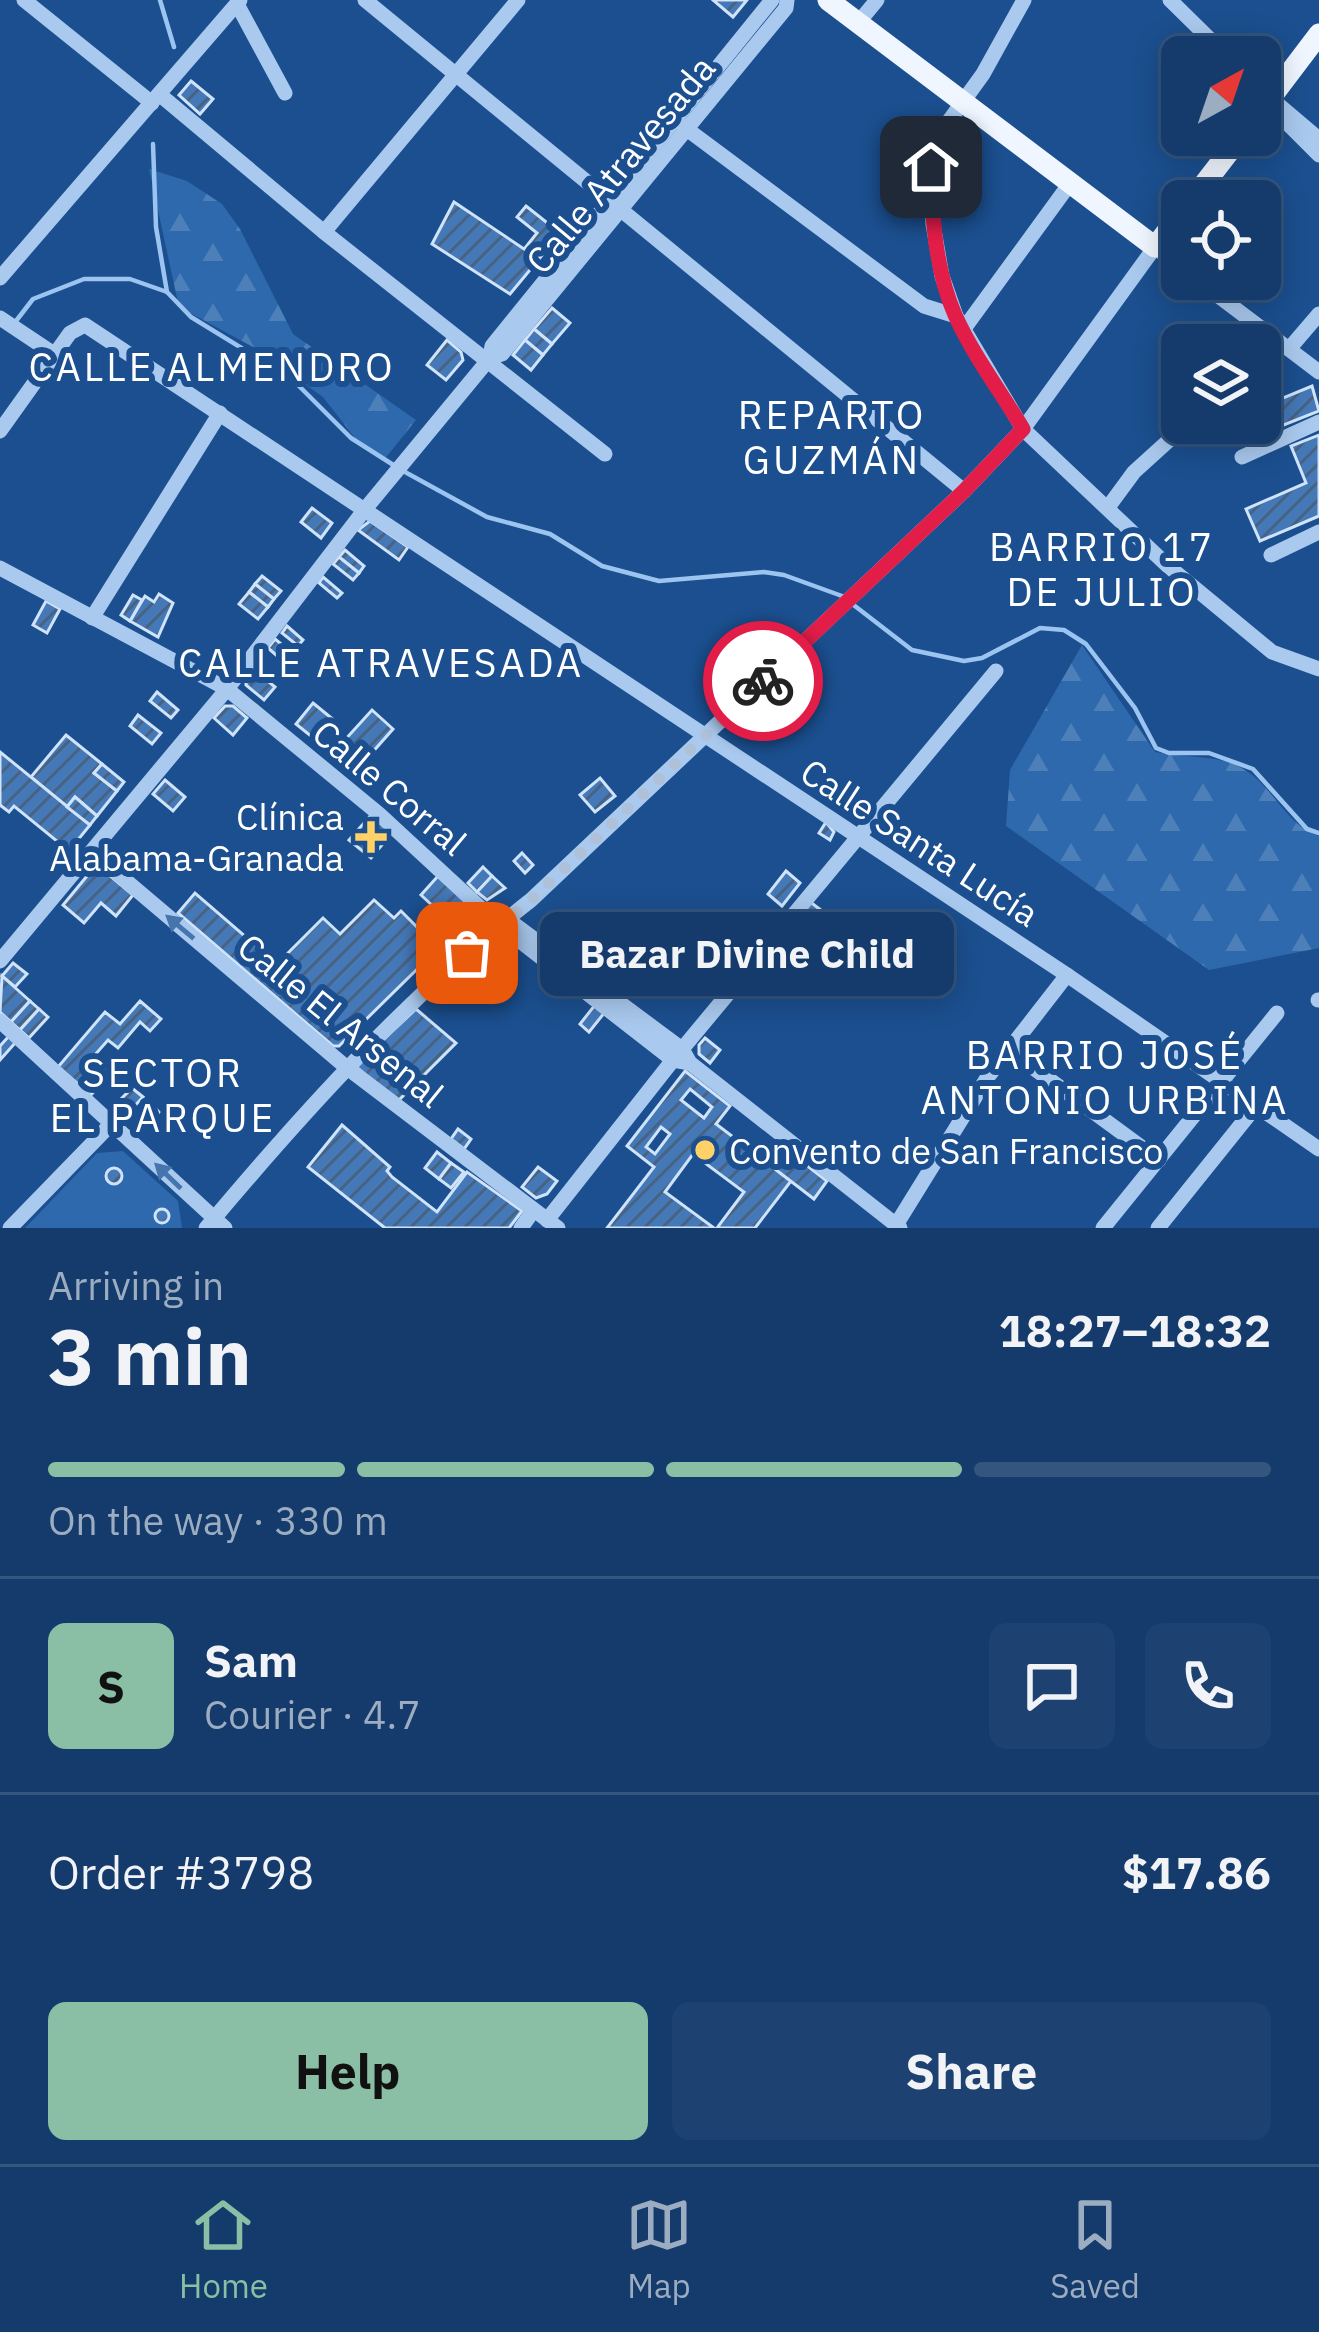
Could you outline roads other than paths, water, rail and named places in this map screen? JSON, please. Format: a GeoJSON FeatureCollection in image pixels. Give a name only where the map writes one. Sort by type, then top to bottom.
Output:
{"type":"FeatureCollection","features":[{"type":"Feature","properties":{"kind":"main road"},"geometry":{"type":"LineString","coordinates":[[828,0],[1155,247],[1161,239]]}},
{"type":"Feature","properties":{"kind":"main road"},"geometry":{"type":"LineString","coordinates":[[1281,79],[1319,34]]}},
{"type":"Feature","properties":{"kind":"main road"},"geometry":{"type":"LineString","coordinates":[[1207,180],[1226,156]]}},
{"type":"Feature","properties":{"kind":"street"},"geometry":{"type":"LineString","coordinates":[[24,0],[604,454]]}},
{"type":"Feature","properties":{"kind":"street"},"geometry":{"type":"LineString","coordinates":[[365,0],[964,491]]}},
{"type":"Feature","properties":{"kind":"street"},"geometry":{"type":"LineString","coordinates":[[323,232],[518,0]]}},
{"type":"Feature","properties":{"kind":"street","name":"Calle Atravesada"},"geometry":{"type":"LineString","coordinates":[[0,961],[226,689],[424,436],[488,360],[502,354],[551,284],[737,56],[772,0]]}},
{"type":"Feature","properties":{"kind":"street","name":"Calle Atravesada"},"geometry":{"type":"LineString","coordinates":[[737,56],[786,8],[787,0]]}},
{"type":"Feature","properties":{"kind":"street"},"geometry":{"type":"LineString","coordinates":[[859,23],[877,0]]}},
{"type":"Feature","properties":{"kind":"street"},"geometry":{"type":"LineString","coordinates":[[1024,0],[983,74],[941,131],[931,167],[933,224],[942,276],[960,323],[1023,429],[1168,566],[1272,652],[1319,669]]}},
{"type":"Feature","properties":{"kind":"street"},"geometry":{"type":"LineString","coordinates":[[1170,0],[1207,36]]}},
{"type":"Feature","properties":{"kind":"street"},"geometry":{"type":"LineString","coordinates":[[0,278],[238,2],[285,92]]}},
{"type":"Feature","properties":{"kind":"street"},"geometry":{"type":"LineString","coordinates":[[1281,108],[1319,140]]}},
{"type":"Feature","properties":{"kind":"street"},"geometry":{"type":"LineString","coordinates":[[1281,117],[1319,155]]}},
{"type":"Feature","properties":{"kind":"street"},"geometry":{"type":"LineString","coordinates":[[682,125],[924,306],[960,323]]}},
{"type":"Feature","properties":{"kind":"street"},"geometry":{"type":"LineString","coordinates":[[960,323],[1070,182]]}},
{"type":"Feature","properties":{"kind":"street"},"geometry":{"type":"LineString","coordinates":[[0,1022],[113,1123],[215,1225],[346,1067],[499,918],[705,736],[964,491],[1023,429],[1155,247],[1161,252]]}},
{"type":"Feature","properties":{"kind":"street"},"geometry":{"type":"LineString","coordinates":[[1224,300],[1319,372]]}},
{"type":"Feature","properties":{"kind":"street"},"geometry":{"type":"LineString","coordinates":[[1283,345],[1319,314]]}},
{"type":"Feature","properties":{"kind":"street"},"geometry":{"type":"LineString","coordinates":[[0,318],[54,354],[0,430]]}},
{"type":"Feature","properties":{"kind":"street","name":"Calle Santa Lucía"},"geometry":{"type":"LineString","coordinates":[[54,354],[78,326],[85,325],[1067,975],[1319,1149]]}},
{"type":"Feature","properties":{"kind":"street"},"geometry":{"type":"LineString","coordinates":[[92,618],[220,413]]}},
{"type":"Feature","properties":{"kind":"street"},"geometry":{"type":"LineString","coordinates":[[1242,457],[1319,422]]}},
{"type":"Feature","properties":{"kind":"street"},"geometry":{"type":"LineString","coordinates":[[1109,506],[1134,472],[1164,444]]}},
{"type":"Feature","properties":{"kind":"street"},"geometry":{"type":"LineString","coordinates":[[1271,555],[1319,532]]}},
{"type":"Feature","properties":{"kind":"street","name":"Calle Corral"},"geometry":{"type":"LineString","coordinates":[[0,568],[226,689],[499,918],[682,1057],[889,1224]]}},
{"type":"Feature","properties":{"kind":"street"},"geometry":{"type":"LineString","coordinates":[[520,1228],[546,1220],[996,671]]}},
{"type":"Feature","properties":{"kind":"street","name":"Calle El Arsenal"},"geometry":{"type":"LineString","coordinates":[[92,852],[346,1067],[546,1220]]}},
{"type":"Feature","properties":{"kind":"street"},"geometry":{"type":"LineString","coordinates":[[889,1224],[1067,975]]}},
{"type":"Feature","properties":{"kind":"street"},"geometry":{"type":"LineString","coordinates":[[1103,1228],[1276,1013]]}},
{"type":"Feature","properties":{"kind":"street"},"geometry":{"type":"LineString","coordinates":[[1009,1050],[1159,1160]]}},
{"type":"Feature","properties":{"kind":"street"},"geometry":{"type":"LineString","coordinates":[[1157,1228],[1256,1106]]}},
{"type":"Feature","properties":{"kind":"street"},"geometry":{"type":"LineString","coordinates":[[10,1228],[113,1123]]}},
{"type":"Feature","properties":{"kind":"waterway"},"geometry":{"type":"LineString","coordinates":[[160,0],[174,47]]}},
{"type":"Feature","properties":{"kind":"waterway"},"geometry":{"type":"LineString","coordinates":[[153,144],[156,227],[167,292]]}},
{"type":"Feature","properties":{"kind":"waterway"},"geometry":{"type":"LineString","coordinates":[[16,321],[33,299],[84,279],[130,279],[167,292],[191,317],[292,379],[351,438],[395,466]]}},
{"type":"Feature","properties":{"kind":"waterway"},"geometry":{"type":"LineString","coordinates":[[405,472],[487,517],[550,534],[602,566],[659,581],[764,572],[842,596]]}},
{"type":"Feature","properties":{"kind":"waterway"},"geometry":{"type":"LineString","coordinates":[[851,603],[912,650],[964,661],[982,658],[1040,628],[1064,630],[1086,644],[1135,708],[1156,748],[1169,753],[1209,753],[1253,769],[1307,829],[1319,833]]}},
{"type":"Feature","properties":{"kind":"place","name":"Clínica Alabama-Granada"},"geometry":{"type":"Point","coordinates":[371,837]}},
{"type":"Feature","properties":{"kind":"place","name":"Bazar Divine Child"},"geometry":{"type":"Point","coordinates":[467,953]}},
{"type":"Feature","properties":{"kind":"place","name":"Convento de San Francisco"},"geometry":{"type":"Point","coordinates":[705,1150]}},
{"type":"Feature","properties":{"kind":"district","name":"CALLE ALMENDRO"},"geometry":{"type":"Point","coordinates":[212,366]}},
{"type":"Feature","properties":{"kind":"district","name":"REPARTO GUZMÁN"},"geometry":{"type":"Point","coordinates":[832,436]}},
{"type":"Feature","properties":{"kind":"district","name":"BARRIO 17 DE JULIO"},"geometry":{"type":"Point","coordinates":[1102,568]}},
{"type":"Feature","properties":{"kind":"district","name":"CALLE ATRAVESADA"},"geometry":{"type":"Point","coordinates":[381,662]}},
{"type":"Feature","properties":{"kind":"district","name":"BARRIO JOSÉ ANTONIO URBINA"},"geometry":{"type":"Point","coordinates":[1105,1076]}},
{"type":"Feature","properties":{"kind":"district","name":"SECTOR EL PARQUE"},"geometry":{"type":"Point","coordinates":[163,1094]}}]}
